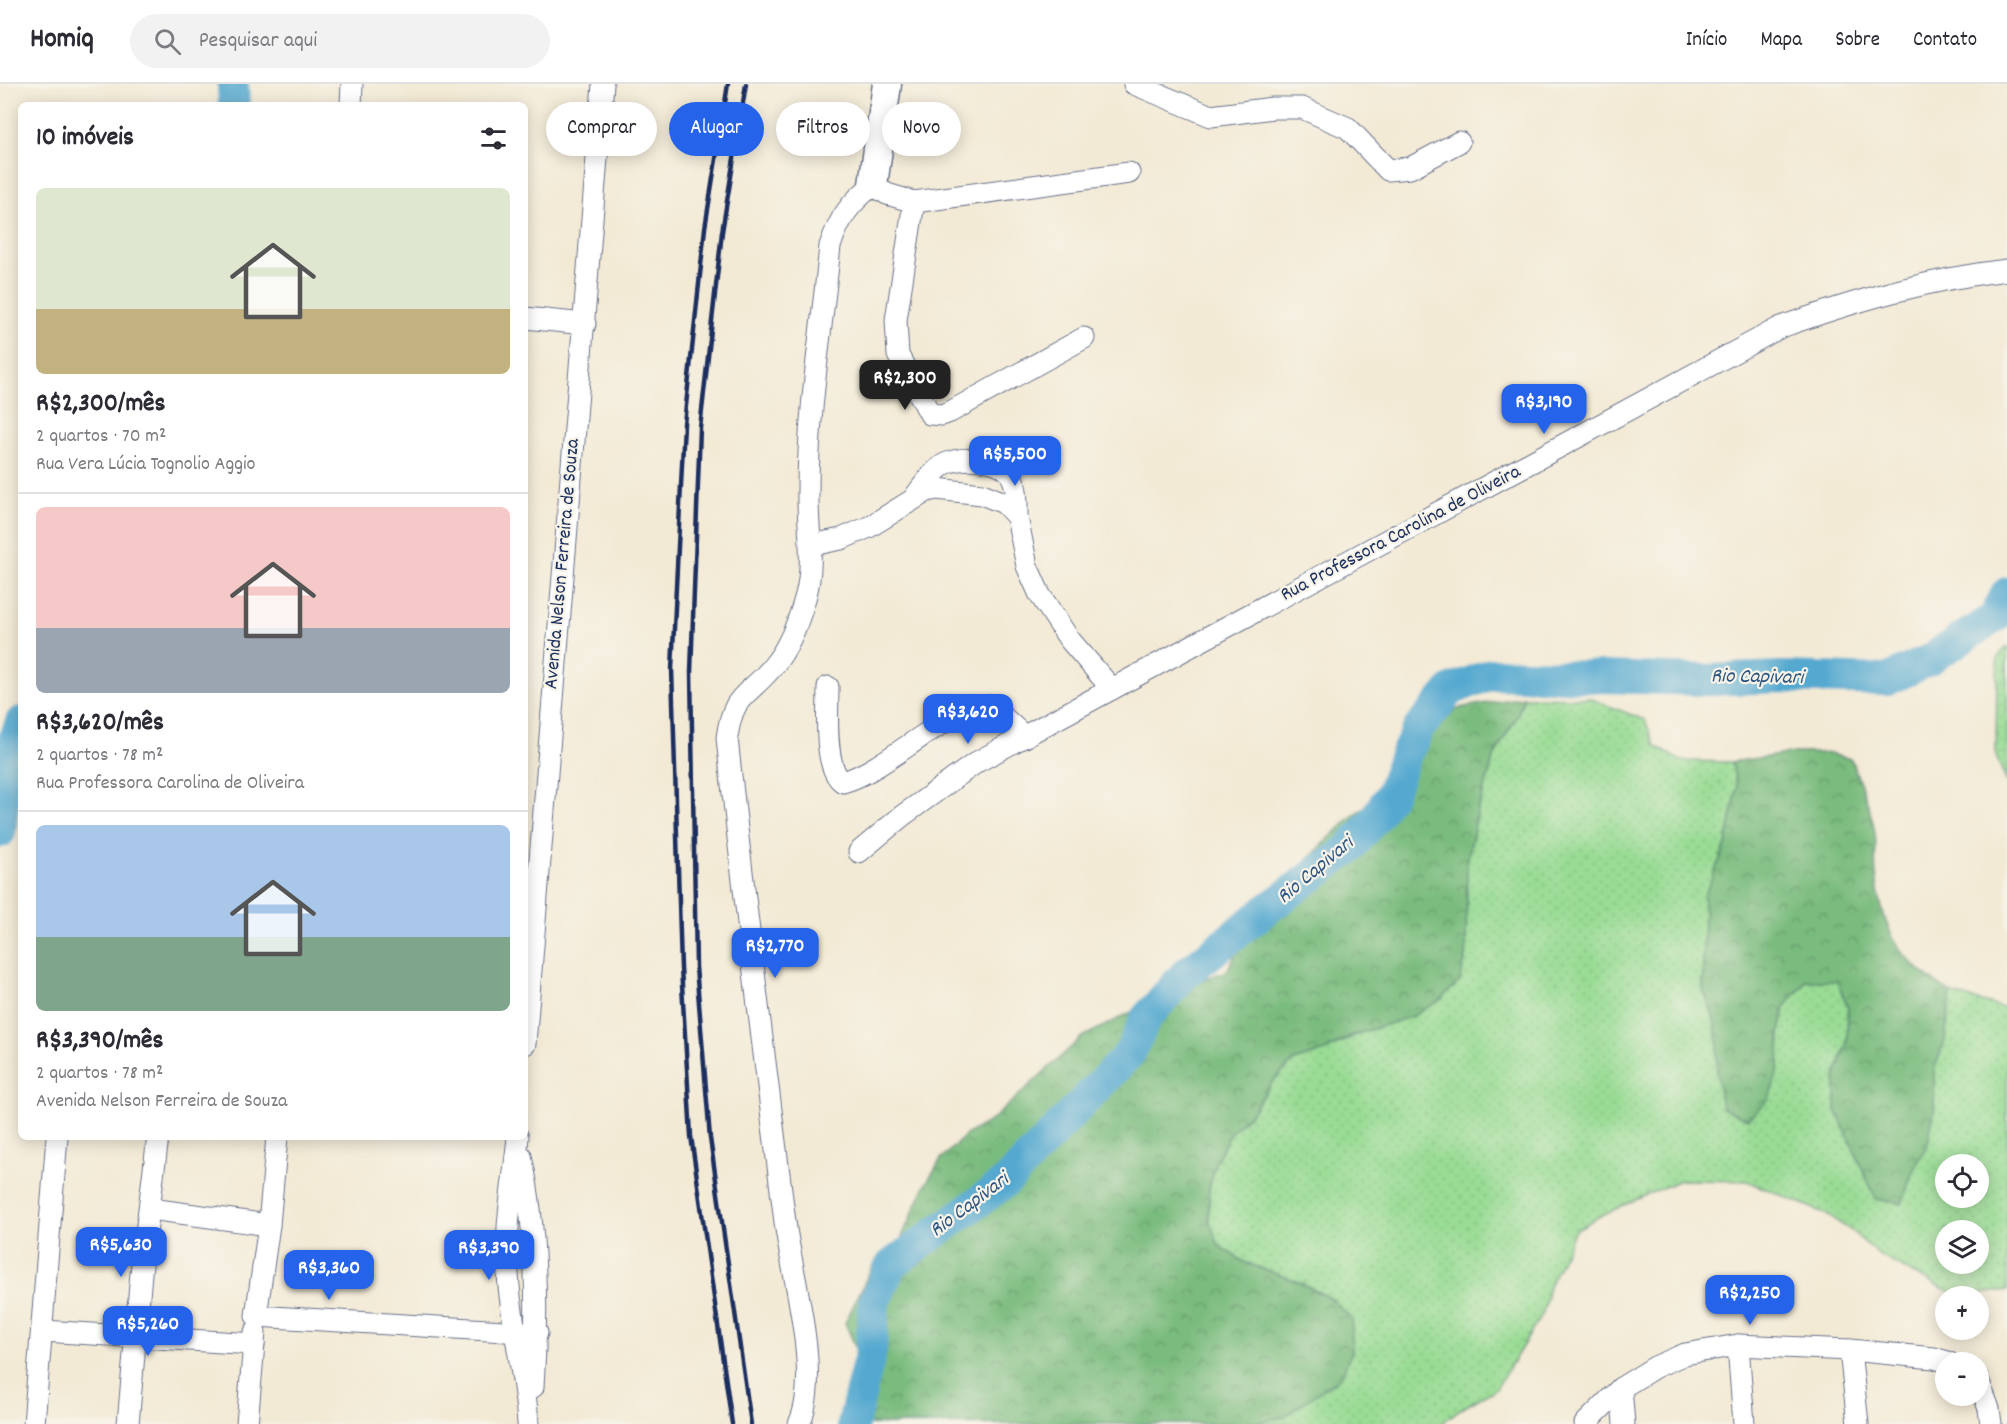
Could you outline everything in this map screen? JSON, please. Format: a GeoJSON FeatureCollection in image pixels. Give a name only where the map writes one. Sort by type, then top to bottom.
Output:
{"type":"FeatureCollection","features":[{"type":"Feature","properties":{"kind":"street"},"geometry":{"type":"LineString","coordinates":[[351,102],[352,84]]}},
{"type":"Feature","properties":{"kind":"street","name":"Avenida Nelson Ferreira de Souza"},"geometry":{"type":"LineString","coordinates":[[528,1005],[560,584],[585,324],[603,84]]}},
{"type":"Feature","properties":{"kind":"street"},"geometry":{"type":"LineString","coordinates":[[799,1424],[805,1412],[808,1392],[805,1340],[785,1226],[727,738],[730,714],[741,696],[775,664],[785,647],[806,594],[812,545],[808,480],[814,393],[830,246],[837,227],[852,202],[873,185],[887,84]]}},
{"type":"Feature","properties":{"kind":"street"},"geometry":{"type":"LineString","coordinates":[[1134,84],[1210,116],[1273,108],[1302,108],[1348,128],[1388,170],[1410,168],[1459,142]]}},
{"type":"Feature","properties":{"kind":"street"},"geometry":{"type":"LineString","coordinates":[[873,185],[887,194],[914,202],[1129,173]]}},
{"type":"Feature","properties":{"kind":"street"},"geometry":{"type":"LineString","coordinates":[[914,202],[896,320],[896,339],[898,355],[930,414],[942,415],[1084,338]]}},
{"type":"Feature","properties":{"kind":"street","name":"Rua Professora Carolina de Oliveira"},"geometry":{"type":"LineString","coordinates":[[859,852],[902,816],[977,762],[1780,327],[1865,298],[1954,276],[2007,270]]}},
{"type":"Feature","properties":{"kind":"street"},"geometry":{"type":"LineString","coordinates":[[528,318],[585,324]]}},
{"type":"Feature","properties":{"kind":"street"},"geometry":{"type":"LineString","coordinates":[[916,496],[925,482],[945,464],[965,460],[986,461],[1008,470],[1015,483],[1017,517],[1027,566],[1040,595],[1069,639],[1112,689]]}},
{"type":"Feature","properties":{"kind":"street"},"geometry":{"type":"LineString","coordinates":[[812,545],[841,539],[869,527],[916,496],[937,489],[982,494],[1004,503],[1017,517]]}},
{"type":"Feature","properties":{"kind":"street"},"geometry":{"type":"LineString","coordinates":[[828,687],[830,765],[836,778],[843,782],[874,768],[952,720],[976,708],[991,706],[1025,737]]}},
{"type":"Feature","properties":{"kind":"street"},"geometry":{"type":"LineString","coordinates":[[34,1424],[57,1140]]}},
{"type":"Feature","properties":{"kind":"street"},"geometry":{"type":"LineString","coordinates":[[128,1424],[158,1140]]}},
{"type":"Feature","properties":{"kind":"street"},"geometry":{"type":"LineString","coordinates":[[247,1424],[256,1316],[269,1225],[277,1140]]}},
{"type":"Feature","properties":{"kind":"street"},"geometry":{"type":"LineString","coordinates":[[518,1140],[510,1197],[507,1272],[514,1331],[526,1388],[529,1424]]}},
{"type":"Feature","properties":{"kind":"street"},"geometry":{"type":"LineString","coordinates":[[518,1140],[530,1213],[537,1333],[529,1424]]}},
{"type":"Feature","properties":{"kind":"street"},"geometry":{"type":"LineString","coordinates":[[150,1209],[269,1225]]}},
{"type":"Feature","properties":{"kind":"street"},"geometry":{"type":"LineString","coordinates":[[256,1316],[537,1333]]}},
{"type":"Feature","properties":{"kind":"street"},"geometry":{"type":"LineString","coordinates":[[43,1331],[254,1344]]}},
{"type":"Feature","properties":{"kind":"street"},"geometry":{"type":"LineString","coordinates":[[1738,1345],[1744,1424]]}},
{"type":"Feature","properties":{"kind":"street"},"geometry":{"type":"LineString","coordinates":[[1585,1424],[1621,1388],[1655,1367],[1685,1354],[1738,1345],[1850,1350],[1935,1360]]}},
{"type":"Feature","properties":{"kind":"street"},"geometry":{"type":"LineString","coordinates":[[1850,1350],[1858,1424]]}},
{"type":"Feature","properties":{"kind":"street"},"geometry":{"type":"LineString","coordinates":[[1621,1388],[1624,1424]]}},
{"type":"Feature","properties":{"kind":"green space"},"geometry":{"type":"Polygon","coordinates":[[[2007,646],[2007,783],[1996,756],[1997,658],[2007,646]]]}},
{"type":"Feature","properties":{"kind":"green space"},"geometry":{"type":"Polygon","coordinates":[[[1524,697],[1589,698],[1645,720],[1655,746],[1681,761],[1732,762],[1737,788],[1726,845],[1704,897],[1703,989],[1713,1015],[1718,1041],[1717,1072],[1779,1068],[1780,1032],[1785,1006],[1806,981],[1837,981],[1848,1007],[1847,1043],[1836,1074],[1876,1199],[1901,1204],[1934,1112],[1934,1070],[1945,1040],[1951,993],[2007,1009],[2007,1290],[1989,1293],[1989,1286],[1938,1286],[1880,1256],[1849,1229],[1824,1213],[1747,1181],[1680,1180],[1602,1215],[1575,1230],[1549,1287],[1543,1313],[1496,1389],[1459,1410],[1441,1424],[1251,1424],[1257,1422],[1332,1299],[1301,1283],[1244,1262],[1219,1246],[1209,1220],[1209,1189],[1215,1163],[1231,1132],[1252,1112],[1273,1081],[1294,1061],[1325,1051],[1460,981],[1466,955],[1467,862],[1478,810],[1495,754],[1516,718],[1524,697]]]}},
{"type":"Feature","properties":{"kind":"green space"},"geometry":{"type":"Polygon","coordinates":[[[1524,697],[1516,718],[1495,754],[1478,810],[1467,862],[1466,955],[1460,981],[1439,1001],[1413,1016],[1351,1036],[1325,1051],[1294,1061],[1273,1081],[1252,1112],[1231,1132],[1215,1163],[1209,1189],[1209,1220],[1219,1246],[1244,1262],[1301,1283],[1332,1299],[1352,1320],[1352,1351],[1341,1377],[1283,1417],[1251,1424],[859,1424],[860,1395],[868,1376],[845,1323],[872,1267],[898,1246],[925,1185],[941,1159],[967,1134],[993,1119],[1082,1037],[1181,987],[1227,971],[1244,936],[1270,911],[1286,885],[1307,860],[1349,819],[1375,798],[1422,742],[1438,717],[1464,707],[1524,697]]]}},
{"type":"Feature","properties":{"kind":"green space"},"geometry":{"type":"Polygon","coordinates":[[[1794,753],[1825,753],[1851,759],[1873,823],[1876,838],[1875,870],[1879,896],[1889,930],[1907,957],[1933,981],[1951,993],[1945,1040],[1934,1070],[1934,1112],[1928,1143],[1912,1173],[1902,1204],[1876,1199],[1836,1110],[1836,1074],[1847,1043],[1848,1007],[1837,981],[1806,981],[1785,1006],[1780,1032],[1779,1068],[1769,1099],[1748,1119],[1722,1108],[1717,1072],[1718,1041],[1713,1015],[1703,989],[1704,896],[1726,845],[1737,788],[1732,762],[1794,753]]]}},
{"type":"Feature","properties":{"kind":"waterway"},"geometry":{"type":"LineString","coordinates":[[233,84],[234,102]]}},
{"type":"Feature","properties":{"kind":"waterway","name":"Rio Capivari"},"geometry":{"type":"LineString","coordinates":[[853,1424],[871,1351],[874,1302],[891,1265],[1007,1181],[1130,1053],[1146,1018],[1185,974],[1267,909],[1348,850],[1374,820],[1392,792],[1404,758],[1419,728],[1451,690],[1491,674],[1707,680],[1781,677],[1887,680],[1927,661],[1994,618],[2007,593]]}},
{"type":"Feature","properties":{"kind":"waterway"},"geometry":{"type":"LineString","coordinates":[[0,832],[9,754],[18,730]]}},
{"type":"Feature","properties":{"kind":"railway"},"geometry":{"type":"LineString","coordinates":[[728,84],[705,228],[684,424],[672,669],[681,968],[691,1136],[732,1424]]}},
{"type":"Feature","properties":{"kind":"railway"},"geometry":{"type":"LineString","coordinates":[[746,84],[722,232],[700,428],[691,672],[696,967],[710,1138],[751,1424]]}}]}
